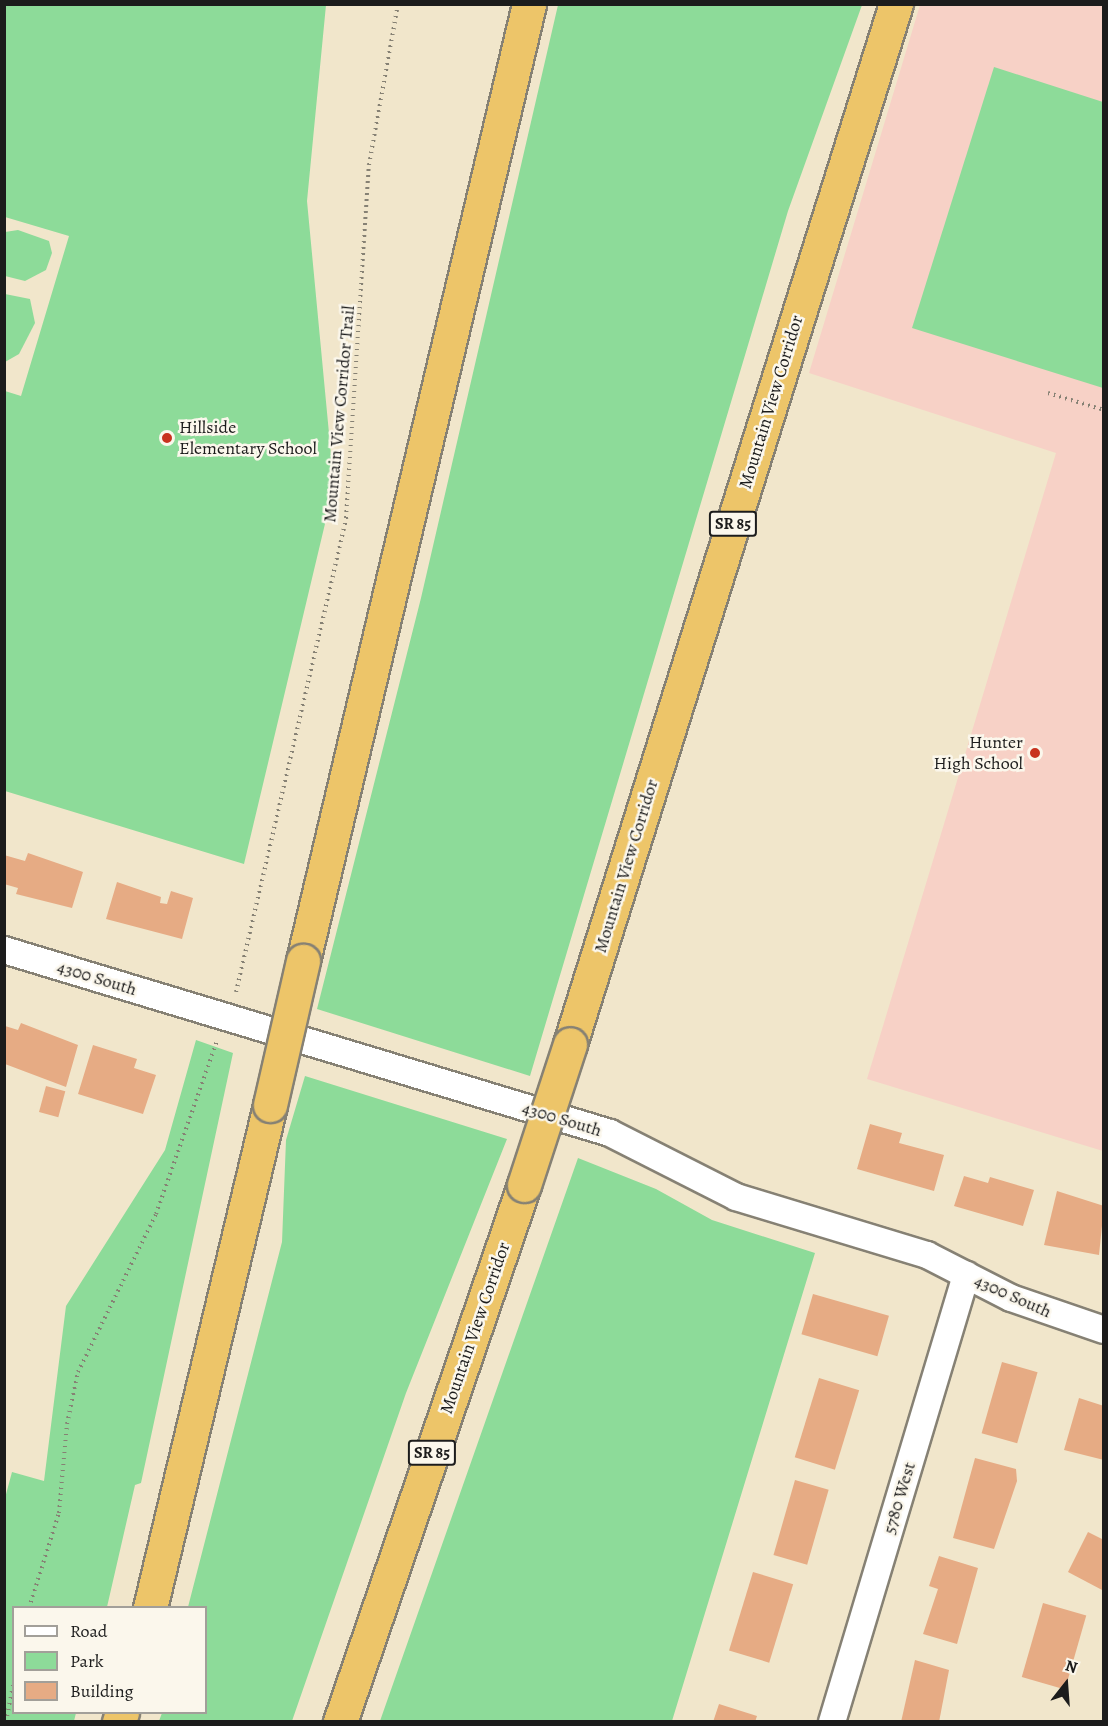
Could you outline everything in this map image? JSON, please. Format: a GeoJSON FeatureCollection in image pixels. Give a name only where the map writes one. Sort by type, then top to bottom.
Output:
{"type":"FeatureCollection","features":[{"type":"Feature","properties":{"kind":"highway"},"geometry":{"type":"LineString","coordinates":[[150,1606],[529,4]]}},
{"type":"Feature","properties":{"kind":"highway","name":"Mountain View Corridor"},"geometry":{"type":"LineString","coordinates":[[340,1722],[570,1044],[896,4]]}},
{"type":"Feature","properties":{"kind":"street","name":"4300 South"},"geometry":{"type":"LineString","coordinates":[[4,950],[610,1133],[736,1197],[927,1256],[1034,1308],[1104,1330]]}},
{"type":"Feature","properties":{"kind":"street","name":"5780 West"},"geometry":{"type":"LineString","coordinates":[[832,1722],[966,1275]]}},
{"type":"Feature","properties":{"kind":"path","name":"Mountain View Corridor Trail"},"geometry":{"type":"LineString","coordinates":[[233,997],[346,518],[369,165],[377,99],[398,4]]}},
{"type":"Feature","properties":{"kind":"path"},"geometry":{"type":"LineString","coordinates":[[1048,393],[1104,410]]}},
{"type":"Feature","properties":{"kind":"path"},"geometry":{"type":"LineString","coordinates":[[30,1606],[58,1513],[67,1424],[78,1372],[156,1214],[218,1038]]}},
{"type":"Feature","properties":{"kind":"path"},"geometry":{"type":"LineString","coordinates":[[6,1722],[12,1690]]}},
{"type":"Feature","properties":{"kind":"shaded area","name":"Hunter High School"},"geometry":{"type":"Polygon","coordinates":[[[920,5],[1103,5],[1103,1151],[867,1079],[1056,453],[809,373],[920,5]]]}},
{"type":"Feature","properties":{"kind":"green space","name":"Hillside Elementary School"},"geometry":{"type":"Polygon","coordinates":[[[5,4],[326,5],[307,201],[334,486],[244,864],[5,791],[5,391],[21,396],[69,236],[5,217],[5,4]]]}},
{"type":"Feature","properties":{"kind":"green space"},"geometry":{"type":"Polygon","coordinates":[[[558,5],[862,5],[788,211],[530,1076],[317,1009],[421,598],[558,5]]]}},
{"type":"Feature","properties":{"kind":"green space"},"geometry":{"type":"Polygon","coordinates":[[[994,67],[1103,102],[1103,388],[912,328],[994,67]]]}},
{"type":"Feature","properties":{"kind":"green space"},"geometry":{"type":"Polygon","coordinates":[[[18,230],[49,241],[52,253],[46,270],[25,281],[5,276],[5,232],[18,230]]]}},
{"type":"Feature","properties":{"kind":"green space"},"geometry":{"type":"Polygon","coordinates":[[[5,294],[30,299],[35,323],[19,354],[5,362],[5,294]]]}},
{"type":"Feature","properties":{"kind":"green space"},"geometry":{"type":"Polygon","coordinates":[[[196,1040],[233,1053],[141,1483],[135,1485],[107,1606],[12,1606],[12,1714],[76,1714],[74,1721],[5,1721],[5,1498],[12,1472],[44,1481],[66,1306],[165,1150],[196,1040]]]}},
{"type":"Feature","properties":{"kind":"green space"},"geometry":{"type":"Polygon","coordinates":[[[305,1076],[507,1139],[406,1393],[292,1721],[159,1721],[162,1714],[207,1714],[207,1606],[188,1606],[282,1242],[286,1140],[305,1076]]]}},
{"type":"Feature","properties":{"kind":"green space"},"geometry":{"type":"Polygon","coordinates":[[[578,1158],[656,1189],[712,1220],[815,1253],[672,1721],[380,1721],[578,1158]]]}},
{"type":"Feature","properties":{"kind":"building"},"geometry":{"type":"Polygon","coordinates":[[[28,853],[83,872],[72,908],[16,894],[18,888],[4,884],[4,855],[25,861],[28,853]]]}},
{"type":"Feature","properties":{"kind":"building"},"geometry":{"type":"Polygon","coordinates":[[[117,882],[161,897],[160,903],[167,904],[171,891],[193,898],[182,939],[106,919],[117,882]]]}},
{"type":"Feature","properties":{"kind":"building"},"geometry":{"type":"Polygon","coordinates":[[[21,1023],[78,1045],[66,1087],[5,1064],[5,1026],[18,1030],[21,1023]]]}},
{"type":"Feature","properties":{"kind":"building"},"geometry":{"type":"Polygon","coordinates":[[[93,1045],[137,1059],[134,1068],[156,1075],[143,1114],[78,1094],[93,1045]]]}},
{"type":"Feature","properties":{"kind":"building"},"geometry":{"type":"Polygon","coordinates":[[[46,1086],[65,1091],[58,1117],[39,1112],[46,1086]]]}},
{"type":"Feature","properties":{"kind":"building"},"geometry":{"type":"Polygon","coordinates":[[[870,1124],[902,1133],[899,1143],[944,1155],[934,1191],[857,1169],[870,1124]]]}},
{"type":"Feature","properties":{"kind":"building"},"geometry":{"type":"Polygon","coordinates":[[[964,1176],[988,1183],[990,1177],[1034,1190],[1023,1226],[954,1206],[964,1176]]]}},
{"type":"Feature","properties":{"kind":"building"},"geometry":{"type":"Polygon","coordinates":[[[1057,1191],[1104,1206],[1099,1255],[1044,1245],[1057,1191]]]}},
{"type":"Feature","properties":{"kind":"building"},"geometry":{"type":"Polygon","coordinates":[[[813,1294],[889,1316],[877,1356],[801,1334],[813,1294]]]}},
{"type":"Feature","properties":{"kind":"building"},"geometry":{"type":"Polygon","coordinates":[[[1002,1362],[1038,1372],[1017,1443],[982,1433],[1002,1362]]]}},
{"type":"Feature","properties":{"kind":"building"},"geometry":{"type":"Polygon","coordinates":[[[819,1378],[859,1390],[835,1470],[795,1457],[819,1378]]]}},
{"type":"Feature","properties":{"kind":"building"},"geometry":{"type":"Polygon","coordinates":[[[1079,1398],[1104,1406],[1104,1460],[1064,1450],[1079,1398]]]}},
{"type":"Feature","properties":{"kind":"building"},"geometry":{"type":"Polygon","coordinates":[[[975,1458],[1016,1469],[1017,1481],[994,1549],[953,1538],[975,1458]]]}},
{"type":"Feature","properties":{"kind":"building"},"geometry":{"type":"Polygon","coordinates":[[[795,1480],[829,1490],[807,1565],[774,1555],[795,1480]]]}},
{"type":"Feature","properties":{"kind":"building"},"geometry":{"type":"Polygon","coordinates":[[[1088,1532],[1104,1540],[1104,1591],[1068,1572],[1088,1532]]]}},
{"type":"Feature","properties":{"kind":"building"},"geometry":{"type":"Polygon","coordinates":[[[939,1556],[978,1568],[957,1644],[923,1634],[938,1589],[929,1586],[939,1556]]]}},
{"type":"Feature","properties":{"kind":"building"},"geometry":{"type":"Polygon","coordinates":[[[753,1572],[793,1584],[769,1663],[729,1650],[753,1572]]]}},
{"type":"Feature","properties":{"kind":"building"},"geometry":{"type":"Polygon","coordinates":[[[1043,1603],[1086,1615],[1065,1689],[1022,1677],[1043,1603]]]}},
{"type":"Feature","properties":{"kind":"building"},"geometry":{"type":"Polygon","coordinates":[[[915,1660],[949,1670],[939,1722],[901,1722],[915,1660]]]}},
{"type":"Feature","properties":{"kind":"building"},"geometry":{"type":"Polygon","coordinates":[[[719,1704],[757,1716],[755,1722],[713,1722],[719,1704]]]}},
{"type":"Feature","properties":{"kind":"place","name":"Hillside Elementary School"},"geometry":{"type":"Point","coordinates":[167,438]}},
{"type":"Feature","properties":{"kind":"place","name":"Hunter High School"},"geometry":{"type":"Point","coordinates":[1035,753]}}]}
